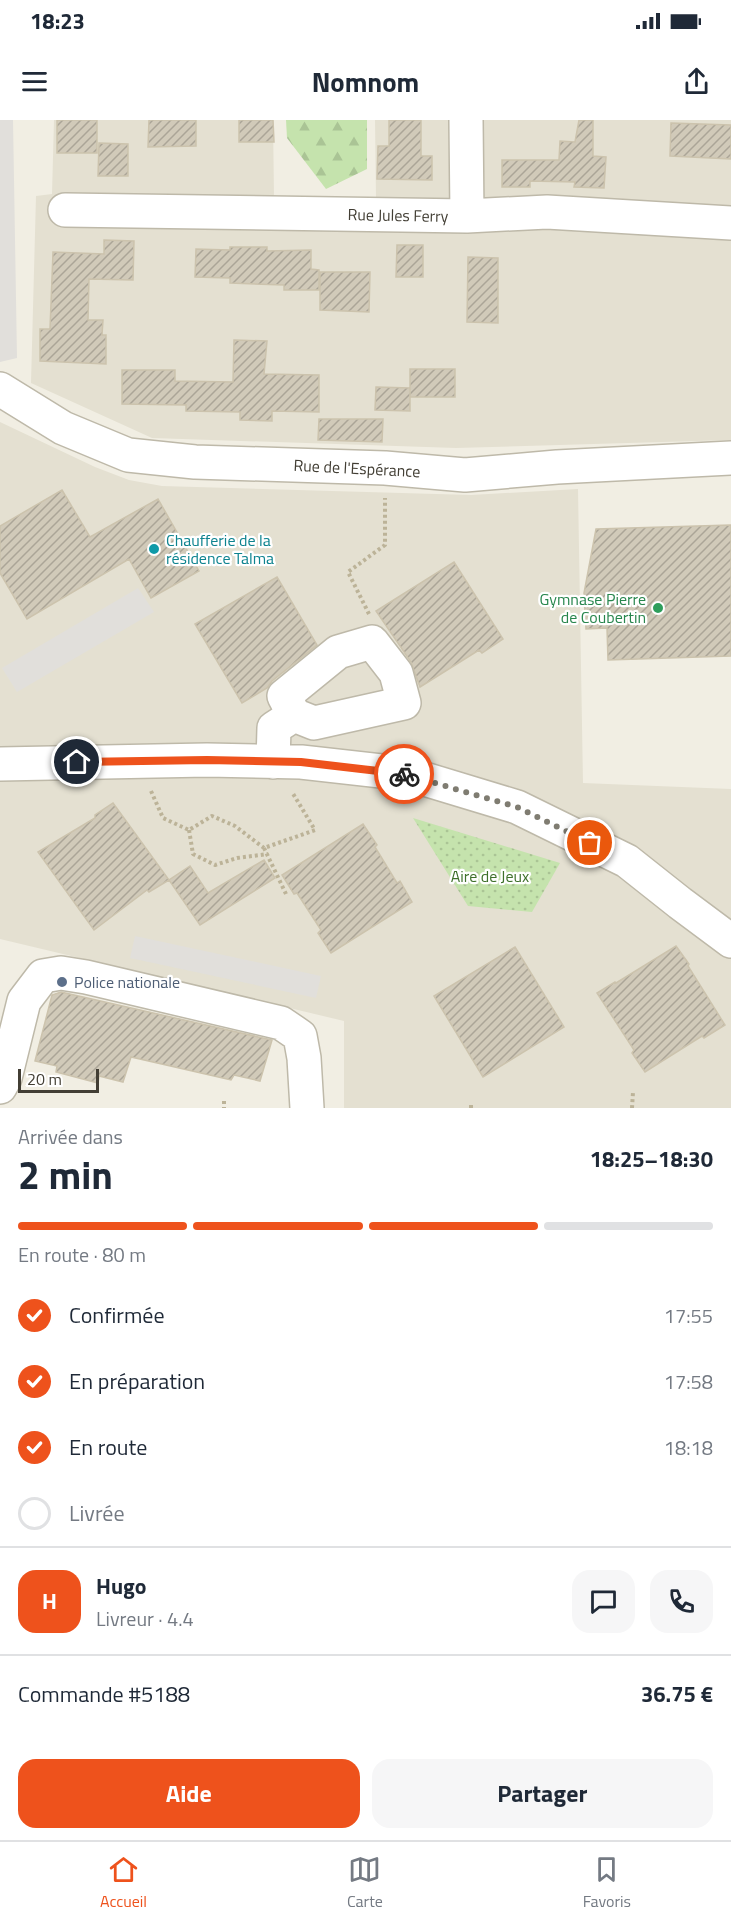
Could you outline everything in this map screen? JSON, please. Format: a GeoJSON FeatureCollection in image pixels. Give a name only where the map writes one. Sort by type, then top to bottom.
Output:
{"type":"FeatureCollection","features":[{"type":"Feature","properties":{"kind":"street"},"geometry":{"type":"LineString","coordinates":[[466,120],[467,216]]}},
{"type":"Feature","properties":{"kind":"street","name":"Rue Jules Ferry"},"geometry":{"type":"LineString","coordinates":[[65,210],[467,216],[547,212],[731,223]]}},
{"type":"Feature","properties":{"kind":"street","name":"Rue de l'Espérance"},"geometry":{"type":"LineString","coordinates":[[0,389],[63,428],[128,455],[195,462],[385,468],[465,475],[557,467],[731,458]]}},
{"type":"Feature","properties":{"kind":"street"},"geometry":{"type":"LineString","coordinates":[[273,762],[274,729],[294,715]]}},
{"type":"Feature","properties":{"kind":"street"},"geometry":{"type":"LineString","coordinates":[[0,764],[137,761],[301,762],[408,774],[517,807],[627,861],[731,940]]}},
{"type":"Feature","properties":{"kind":"street"},"geometry":{"type":"LineString","coordinates":[[0,1087],[24,1001],[43,976],[62,973],[281,1023],[300,1036],[304,1058],[307,1108]]}},
{"type":"Feature","properties":{"kind":"path"},"geometry":{"type":"LineString","coordinates":[[372,621],[348,572],[385,545],[385,468]]}},
{"type":"Feature","properties":{"kind":"path"},"geometry":{"type":"LineString","coordinates":[[137,761],[163,818],[189,830]]}},
{"type":"Feature","properties":{"kind":"path"},"geometry":{"type":"LineString","coordinates":[[264,848],[315,830],[273,762]]}},
{"type":"Feature","properties":{"kind":"path"},"geometry":{"type":"LineString","coordinates":[[189,830],[212,816],[235,826],[264,848],[286,894]]}},
{"type":"Feature","properties":{"kind":"path"},"geometry":{"type":"LineString","coordinates":[[189,830],[193,854],[215,865],[237,858],[267,854]]}},
{"type":"Feature","properties":{"kind":"path"},"geometry":{"type":"LineString","coordinates":[[632,1108],[633,1092]]}},
{"type":"Feature","properties":{"kind":"path"},"geometry":{"type":"LineString","coordinates":[[224,1101],[224,1108]]}},
{"type":"Feature","properties":{"kind":"shaded area"},"geometry":{"type":"Polygon","coordinates":[[[0,120],[13,120],[17,358],[0,362],[0,120]]]}},
{"type":"Feature","properties":{"kind":"shaded area"},"geometry":{"type":"Polygon","coordinates":[[[54,120],[273,120],[274,197],[376,198],[375,120],[731,120],[731,440],[456,448],[152,438],[31,383],[36,196],[52,194],[54,120]]]}},
{"type":"Feature","properties":{"kind":"shaded area"},"geometry":{"type":"Polygon","coordinates":[[[0,422],[95,467],[129,480],[162,486],[471,495],[578,489],[583,783],[731,789],[731,1108],[344,1108],[344,1021],[0,939],[0,422]]]}},
{"type":"Feature","properties":{"kind":"shaded area"},"geometry":{"type":"Polygon","coordinates":[[[138,588],[154,612],[17,692],[2,668],[138,588]]]}},
{"type":"Feature","properties":{"kind":"shaded area"},"geometry":{"type":"Polygon","coordinates":[[[135,936],[321,976],[316,998],[130,958],[135,936]]]}},
{"type":"Feature","properties":{"kind":"green space"},"geometry":{"type":"Polygon","coordinates":[[[286,120],[367,120],[367,169],[326,189],[287,138],[286,120]]]}},
{"type":"Feature","properties":{"kind":"green space","name":"Aire de Jeux"},"geometry":{"type":"Polygon","coordinates":[[[413,818],[560,863],[532,912],[468,906],[413,818]]]}},
{"type":"Feature","properties":{"kind":"building"},"geometry":{"type":"Polygon","coordinates":[[[57,120],[97,120],[97,153],[57,153],[57,120]]]}},
{"type":"Feature","properties":{"kind":"building"},"geometry":{"type":"Polygon","coordinates":[[[149,120],[196,120],[196,146],[148,147],[149,120]]]}},
{"type":"Feature","properties":{"kind":"building"},"geometry":{"type":"Polygon","coordinates":[[[239,120],[273,120],[274,142],[239,142],[239,120]]]}},
{"type":"Feature","properties":{"kind":"building"},"geometry":{"type":"Polygon","coordinates":[[[389,120],[421,120],[421,156],[432,156],[432,180],[377,179],[378,146],[389,146],[389,120]]]}},
{"type":"Feature","properties":{"kind":"building"},"geometry":{"type":"Polygon","coordinates":[[[579,120],[593,120],[593,156],[606,157],[604,188],[574,187],[575,182],[530,181],[530,187],[502,187],[502,160],[559,160],[560,141],[575,142],[579,120]]]}},
{"type":"Feature","properties":{"kind":"building"},"geometry":{"type":"Polygon","coordinates":[[[671,123],[731,125],[731,159],[670,156],[671,123]]]}},
{"type":"Feature","properties":{"kind":"building"},"geometry":{"type":"Polygon","coordinates":[[[99,143],[128,144],[128,176],[98,176],[99,143]]]}},
{"type":"Feature","properties":{"kind":"building"},"geometry":{"type":"Polygon","coordinates":[[[104,240],[134,241],[133,280],[89,279],[88,320],[103,320],[102,335],[106,335],[106,364],[40,361],[40,329],[50,329],[53,252],[104,254],[104,240]]]}},
{"type":"Feature","properties":{"kind":"building"},"geometry":{"type":"Polygon","coordinates":[[[397,245],[423,245],[423,277],[396,277],[397,245]]]}},
{"type":"Feature","properties":{"kind":"building"},"geometry":{"type":"Polygon","coordinates":[[[230,247],[267,247],[267,251],[311,250],[311,269],[319,270],[319,290],[284,290],[284,285],[230,283],[230,278],[195,277],[196,249],[230,250],[230,247]]]}},
{"type":"Feature","properties":{"kind":"building"},"geometry":{"type":"Polygon","coordinates":[[[468,257],[498,258],[498,323],[467,322],[468,257]]]}},
{"type":"Feature","properties":{"kind":"building"},"geometry":{"type":"Polygon","coordinates":[[[320,272],[370,272],[369,312],[320,310],[320,272]]]}},
{"type":"Feature","properties":{"kind":"building"},"geometry":{"type":"Polygon","coordinates":[[[234,340],[267,341],[264,374],[319,375],[319,412],[272,411],[272,421],[240,420],[240,412],[186,411],[186,405],[122,404],[122,370],[175,370],[175,381],[233,382],[234,340]]]}},
{"type":"Feature","properties":{"kind":"building"},"geometry":{"type":"Polygon","coordinates":[[[410,369],[455,369],[455,397],[410,397],[410,369]]]}},
{"type":"Feature","properties":{"kind":"building"},"geometry":{"type":"Polygon","coordinates":[[[376,387],[410,388],[410,411],[375,410],[376,387]]]}},
{"type":"Feature","properties":{"kind":"building"},"geometry":{"type":"Polygon","coordinates":[[[319,419],[383,419],[382,442],[318,440],[319,419]]]}},
{"type":"Feature","properties":{"kind":"building"},"geometry":{"type":"Polygon","coordinates":[[[62,490],[90,537],[158,499],[199,571],[151,598],[129,559],[27,619],[0,573],[0,526],[62,490]]]}},
{"type":"Feature","properties":{"kind":"building","name":"Gymnase Pierre de Coubertin"},"geometry":{"type":"Polygon","coordinates":[[[731,525],[731,656],[608,660],[607,628],[586,629],[584,593],[596,529],[731,525]]]}},
{"type":"Feature","properties":{"kind":"building"},"geometry":{"type":"Polygon","coordinates":[[[454,562],[503,639],[482,653],[479,650],[420,687],[411,662],[376,611],[454,562]]]}},
{"type":"Feature","properties":{"kind":"building"},"geometry":{"type":"Polygon","coordinates":[[[277,577],[317,645],[272,681],[267,688],[242,703],[195,624],[277,577]]]}},
{"type":"Feature","properties":{"kind":"building"},"geometry":{"type":"Polygon","coordinates":[[[113,803],[169,880],[149,892],[147,890],[94,930],[38,852],[95,818],[95,815],[113,803]]]}},
{"type":"Feature","properties":{"kind":"building"},"geometry":{"type":"Polygon","coordinates":[[[363,824],[397,883],[400,881],[412,902],[331,953],[318,933],[321,930],[297,893],[294,894],[282,875],[363,824]]]}},
{"type":"Feature","properties":{"kind":"building"},"geometry":{"type":"Polygon","coordinates":[[[264,860],[275,878],[200,925],[169,880],[190,866],[208,893],[264,860]]]}},
{"type":"Feature","properties":{"kind":"building"},"geometry":{"type":"Polygon","coordinates":[[[676,946],[725,1025],[704,1038],[702,1036],[645,1072],[632,1053],[634,1050],[597,993],[676,946]]]}},
{"type":"Feature","properties":{"kind":"building"},"geometry":{"type":"Polygon","coordinates":[[[515,947],[564,1027],[483,1077],[434,996],[515,947]]]}},
{"type":"Feature","properties":{"kind":"building"},"geometry":{"type":"Polygon","coordinates":[[[61,992],[272,1040],[260,1081],[234,1075],[231,1080],[131,1057],[123,1082],[99,1076],[98,1083],[56,1072],[57,1066],[35,1061],[52,995],[61,992]]]}},
{"type":"Feature","properties":{"kind":"way so far"},"geometry":{"type":"LineString","coordinates":[[404,774],[517,807],[590,843]]}},
{"type":"Feature","properties":{"kind":"place","name":"Chaufferie de la résidence Talma"},"geometry":{"type":"Point","coordinates":[154,549]}},
{"type":"Feature","properties":{"kind":"place","name":"Gymnase Pierre de Coubertin"},"geometry":{"type":"Point","coordinates":[658,608]}},
{"type":"Feature","properties":{"kind":"place","name":"Police nationale"},"geometry":{"type":"Point","coordinates":[62,982]}},
{"type":"Feature","properties":{"kind":"route"},"geometry":{"type":"LineString","coordinates":[[77,762],[207,760],[301,762],[404,774]]}}]}
